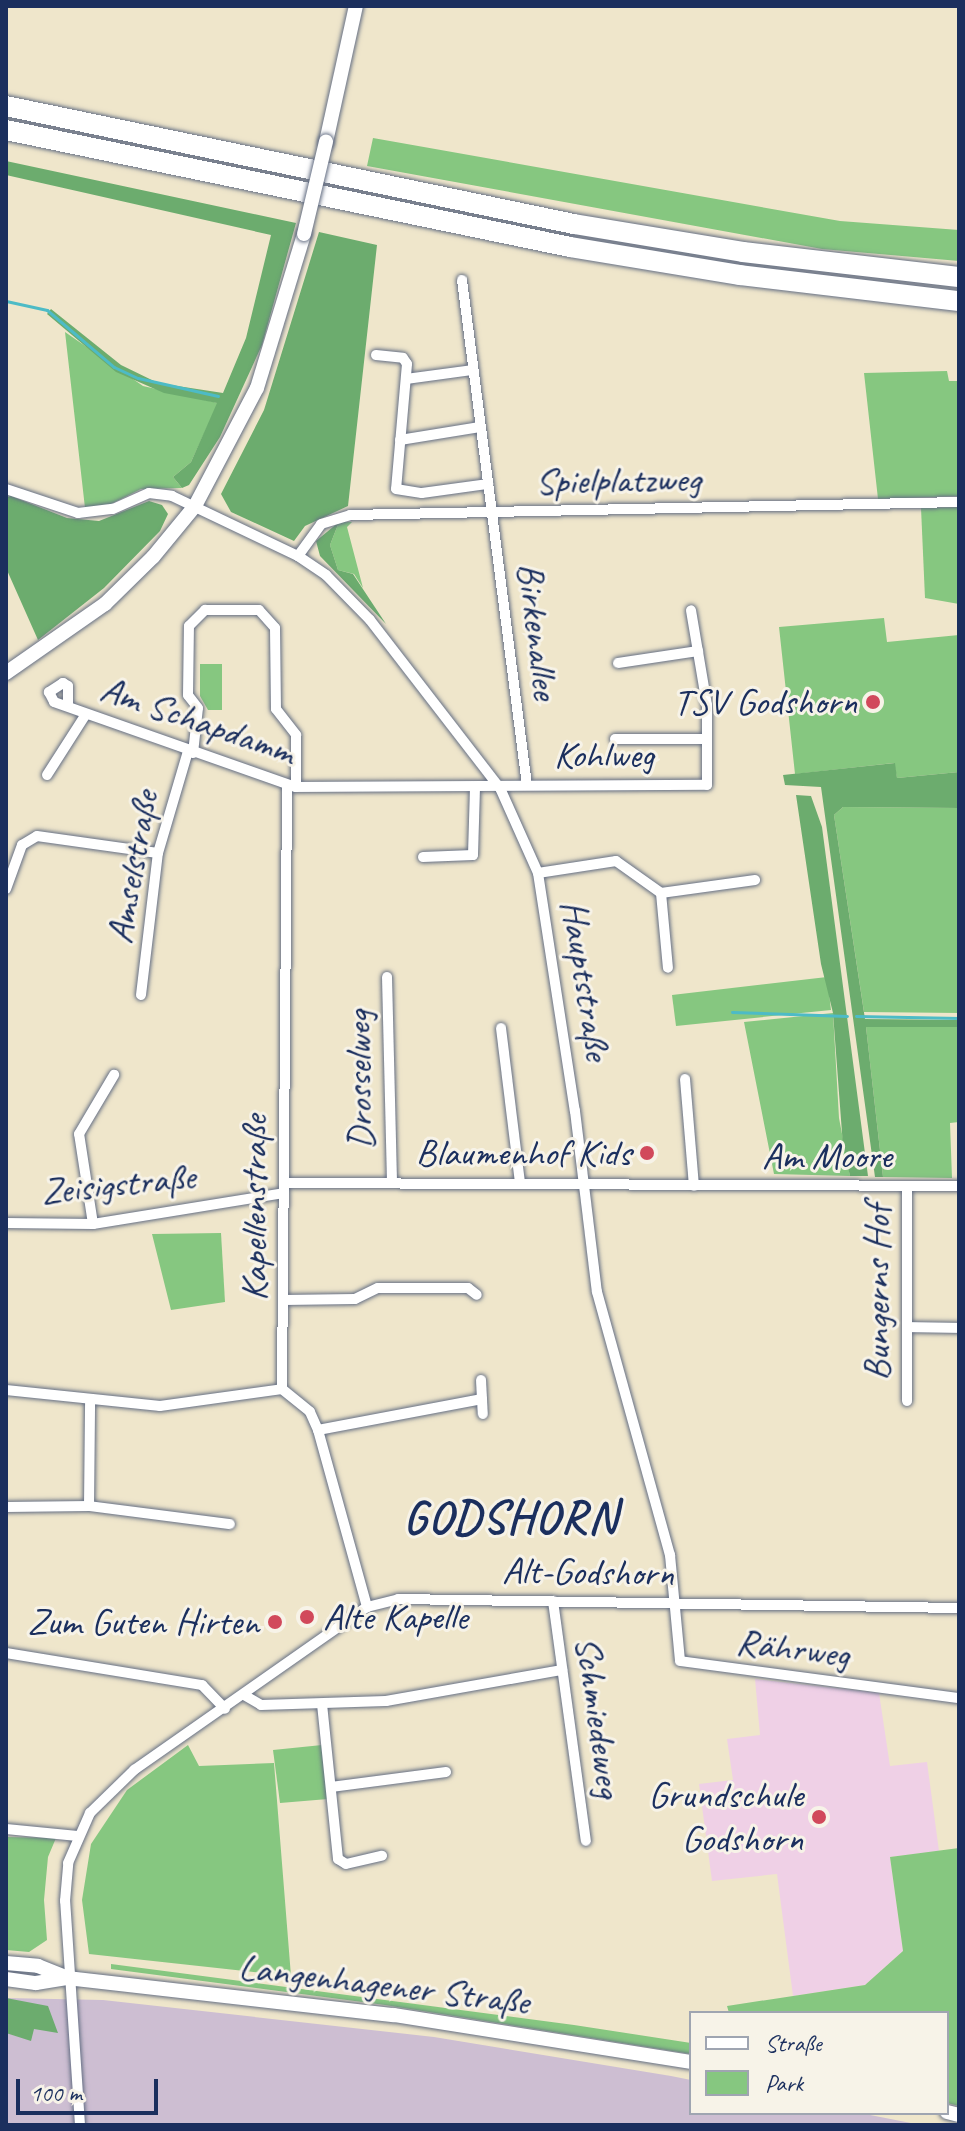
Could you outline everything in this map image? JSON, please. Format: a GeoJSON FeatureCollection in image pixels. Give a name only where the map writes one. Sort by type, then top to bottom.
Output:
{"type":"FeatureCollection","features":[{"type":"Feature","properties":{"kind":"highway"},"geometry":{"type":"LineString","coordinates":[[6,106],[574,224],[743,252],[959,277]]}},
{"type":"Feature","properties":{"kind":"highway"},"geometry":{"type":"LineString","coordinates":[[6,130],[570,247],[751,276],[959,301]]}},
{"type":"Feature","properties":{"kind":"street"},"geometry":{"type":"LineString","coordinates":[[6,673],[125,586],[195,506],[257,388],[304,234],[356,6]]}},
{"type":"Feature","properties":{"kind":"street","name":"Birkenallee"},"geometry":{"type":"LineString","coordinates":[[462,280],[527,785]]}},
{"type":"Feature","properties":{"kind":"street"},"geometry":{"type":"LineString","coordinates":[[376,355],[406,360],[396,489],[422,493],[488,484]]}},
{"type":"Feature","properties":{"kind":"street"},"geometry":{"type":"LineString","coordinates":[[406,379],[473,370]]}},
{"type":"Feature","properties":{"kind":"street"},"geometry":{"type":"LineString","coordinates":[[400,440],[480,427]]}},
{"type":"Feature","properties":{"kind":"street","name":"Hauptstraße"},"geometry":{"type":"LineString","coordinates":[[6,489],[78,513],[113,509],[149,493],[195,506],[298,556],[350,597],[500,788],[538,873],[585,1185],[597,1292],[670,1555],[673,1603]]}},
{"type":"Feature","properties":{"kind":"street","name":"Spielplatzweg"},"geometry":{"type":"LineString","coordinates":[[298,556],[321,524],[334,518],[959,502]]}},
{"type":"Feature","properties":{"kind":"street","name":"Amselstraße"},"geometry":{"type":"LineString","coordinates":[[141,995],[158,853],[191,752],[198,708],[188,695],[189,626],[205,610],[259,610],[275,628],[276,709],[296,735],[292,786]]}},
{"type":"Feature","properties":{"kind":"street"},"geometry":{"type":"LineString","coordinates":[[615,739],[707,739],[691,610]]}},
{"type":"Feature","properties":{"kind":"street"},"geometry":{"type":"LineString","coordinates":[[618,663],[698,651]]}},
{"type":"Feature","properties":{"kind":"street","name":"Am Schapdamm"},"geometry":{"type":"LineString","coordinates":[[68,706],[292,786],[500,788]]}},
{"type":"Feature","properties":{"kind":"street"},"geometry":{"type":"LineString","coordinates":[[47,775],[86,714]]}},
{"type":"Feature","properties":{"kind":"street","name":"Kohlweg"},"geometry":{"type":"LineString","coordinates":[[500,788],[527,785],[707,785],[707,739]]}},
{"type":"Feature","properties":{"kind":"street","name":"Kapellenstraße"},"geometry":{"type":"LineString","coordinates":[[282,1389],[292,786]]}},
{"type":"Feature","properties":{"kind":"street"},"geometry":{"type":"LineString","coordinates":[[423,857],[473,855],[475,789]]}},
{"type":"Feature","properties":{"kind":"street"},"geometry":{"type":"LineString","coordinates":[[6,889],[22,845],[37,836],[158,853]]}},
{"type":"Feature","properties":{"kind":"street"},"geometry":{"type":"LineString","coordinates":[[538,873],[616,861],[661,893],[755,880]]}},
{"type":"Feature","properties":{"kind":"street"},"geometry":{"type":"LineString","coordinates":[[661,893],[668,968]]}},
{"type":"Feature","properties":{"kind":"street","name":"Drosselweg"},"geometry":{"type":"LineString","coordinates":[[387,977],[392,1181]]}},
{"type":"Feature","properties":{"kind":"street"},"geometry":{"type":"LineString","coordinates":[[501,1028],[520,1183]]}},
{"type":"Feature","properties":{"kind":"street"},"geometry":{"type":"LineString","coordinates":[[93,1224],[79,1134],[114,1075]]}},
{"type":"Feature","properties":{"kind":"street"},"geometry":{"type":"LineString","coordinates":[[685,1079],[694,1186]]}},
{"type":"Feature","properties":{"kind":"street","name":"Am Moore"},"geometry":{"type":"LineString","coordinates":[[284,1188],[392,1181],[959,1186]]}},
{"type":"Feature","properties":{"kind":"street","name":"Bungerns Hof"},"geometry":{"type":"LineString","coordinates":[[907,1186],[907,1401]]}},
{"type":"Feature","properties":{"kind":"street","name":"Zeisigstraße"},"geometry":{"type":"LineString","coordinates":[[6,1223],[93,1224],[284,1188]]}},
{"type":"Feature","properties":{"kind":"street"},"geometry":{"type":"LineString","coordinates":[[284,1300],[355,1299],[378,1288],[468,1288],[477,1295]]}},
{"type":"Feature","properties":{"kind":"street"},"geometry":{"type":"LineString","coordinates":[[908,1327],[959,1328]]}},
{"type":"Feature","properties":{"kind":"street"},"geometry":{"type":"LineString","coordinates":[[481,1380],[483,1414]]}},
{"type":"Feature","properties":{"kind":"street"},"geometry":{"type":"LineString","coordinates":[[6,1390],[90,1402],[160,1406],[282,1389],[310,1412],[318,1430],[367,1607]]}},
{"type":"Feature","properties":{"kind":"street"},"geometry":{"type":"LineString","coordinates":[[318,1430],[482,1399]]}},
{"type":"Feature","properties":{"kind":"street"},"geometry":{"type":"LineString","coordinates":[[89,1506],[90,1402]]}},
{"type":"Feature","properties":{"kind":"street"},"geometry":{"type":"LineString","coordinates":[[6,1507],[71,1511],[89,1506],[230,1524]]}},
{"type":"Feature","properties":{"kind":"street","name":"Alt-Godshorn"},"geometry":{"type":"LineString","coordinates":[[80,2125],[67,1978],[65,1881],[78,1836],[109,1791],[367,1607],[398,1599],[959,1611]]}},
{"type":"Feature","properties":{"kind":"street","name":"Schmiedeweg"},"geometry":{"type":"LineString","coordinates":[[553,1601],[586,1841]]}},
{"type":"Feature","properties":{"kind":"street","name":"Rährweg"},"geometry":{"type":"LineString","coordinates":[[673,1603],[680,1661],[684,1665],[959,1698]]}},
{"type":"Feature","properties":{"kind":"street"},"geometry":{"type":"LineString","coordinates":[[6,1653],[202,1685],[225,1709]]}},
{"type":"Feature","properties":{"kind":"street"},"geometry":{"type":"LineString","coordinates":[[244,1695],[261,1705],[386,1701],[562,1670]]}},
{"type":"Feature","properties":{"kind":"street"},"geometry":{"type":"LineString","coordinates":[[322,1704],[340,1862],[382,1856]]}},
{"type":"Feature","properties":{"kind":"street"},"geometry":{"type":"LineString","coordinates":[[331,1787],[446,1772]]}},
{"type":"Feature","properties":{"kind":"street"},"geometry":{"type":"LineString","coordinates":[[6,1829],[78,1836]]}},
{"type":"Feature","properties":{"kind":"street","name":"Langenhagener Straße"},"geometry":{"type":"LineString","coordinates":[[6,1963],[38,1966],[67,1978]]}},
{"type":"Feature","properties":{"kind":"street","name":"Langenhagener Straße"},"geometry":{"type":"LineString","coordinates":[[6,1979],[36,1983],[67,1978],[394,2015],[689,2062]]}},
{"type":"Feature","properties":{"kind":"shaded area","name":"Grundschule Godshorn"},"geometry":{"type":"Polygon","coordinates":[[[755,1679],[879,1693],[890,1766],[927,1762],[939,1851],[890,1857],[903,1951],[865,1985],[793,1996],[777,1874],[712,1881],[699,1784],[733,1780],[727,1739],[760,1735],[755,1679]]]}},
{"type":"Feature","properties":{"kind":"shaded area"},"geometry":{"type":"Polygon","coordinates":[[[6,1998],[103,2000],[434,2037],[671,2076],[689,2080],[689,2115],[870,2115],[921,2125],[6,2125],[6,1998]]]}},
{"type":"Feature","properties":{"kind":"green space"},"geometry":{"type":"Polygon","coordinates":[[[373,138],[840,221],[959,230],[959,261],[822,249],[367,166],[373,138]]]}},
{"type":"Feature","properties":{"kind":"green space"},"geometry":{"type":"Polygon","coordinates":[[[6,161],[296,223],[262,345],[220,437],[189,485],[182,488],[173,477],[191,462],[217,403],[164,393],[116,372],[47,314],[51,309],[121,365],[158,383],[223,393],[246,338],[271,235],[6,175],[6,161]]]}},
{"type":"Feature","properties":{"kind":"green space"},"geometry":{"type":"Polygon","coordinates":[[[319,232],[377,245],[348,506],[305,526],[294,541],[231,512],[221,494],[264,410],[319,232]]]}},
{"type":"Feature","properties":{"kind":"green space"},"geometry":{"type":"Polygon","coordinates":[[[65,332],[143,386],[218,403],[191,462],[173,477],[182,488],[141,489],[103,508],[85,508],[65,332]]]}},
{"type":"Feature","properties":{"kind":"green space"},"geometry":{"type":"Polygon","coordinates":[[[947,371],[949,381],[959,381],[959,496],[878,499],[864,373],[947,371]]]}},
{"type":"Feature","properties":{"kind":"green space"},"geometry":{"type":"Polygon","coordinates":[[[11,496],[67,518],[99,521],[149,501],[162,505],[168,514],[160,531],[104,588],[38,640],[6,568],[6,497],[11,496]]]}},
{"type":"Feature","properties":{"kind":"green space","name":"TSV Godshorn"},"geometry":{"type":"Polygon","coordinates":[[[959,507],[959,604],[925,598],[921,508],[959,507]]]}},
{"type":"Feature","properties":{"kind":"green space"},"geometry":{"type":"Polygon","coordinates":[[[339,522],[352,522],[347,527],[363,588],[354,574],[338,570],[330,545],[339,522]]]}},
{"type":"Feature","properties":{"kind":"green space"},"geometry":{"type":"Polygon","coordinates":[[[339,522],[330,545],[338,570],[353,574],[386,624],[320,556],[316,541],[339,522]]]}},
{"type":"Feature","properties":{"kind":"green space","name":"TSV Godshorn"},"geometry":{"type":"Polygon","coordinates":[[[884,618],[887,642],[959,635],[959,772],[897,778],[894,763],[795,774],[779,627],[884,618]]]}},
{"type":"Feature","properties":{"kind":"green space"},"geometry":{"type":"Polygon","coordinates":[[[200,664],[222,664],[222,710],[208,710],[200,696],[200,664]]]}},
{"type":"Feature","properties":{"kind":"green space"},"geometry":{"type":"Polygon","coordinates":[[[895,763],[897,778],[959,772],[959,808],[843,807],[834,815],[865,1019],[959,1020],[959,1027],[866,1027],[883,1177],[875,1177],[821,787],[785,785],[783,775],[895,763]]]}},
{"type":"Feature","properties":{"kind":"green space"},"geometry":{"type":"Polygon","coordinates":[[[796,795],[811,796],[822,827],[868,1176],[850,1176],[843,1146],[833,1013],[821,964],[796,795]]]}},
{"type":"Feature","properties":{"kind":"green space"},"geometry":{"type":"Polygon","coordinates":[[[843,807],[959,808],[959,1013],[864,1012],[834,815],[843,807]]]}},
{"type":"Feature","properties":{"kind":"green space"},"geometry":{"type":"Polygon","coordinates":[[[827,977],[831,1010],[676,1026],[672,995],[827,977]]]}},
{"type":"Feature","properties":{"kind":"green space"},"geometry":{"type":"Polygon","coordinates":[[[833,1013],[839,1118],[850,1176],[774,1174],[744,1022],[833,1013]]]}},
{"type":"Feature","properties":{"kind":"green space"},"geometry":{"type":"Polygon","coordinates":[[[866,1027],[959,1027],[959,1122],[950,1123],[952,1178],[883,1177],[866,1027]]]}},
{"type":"Feature","properties":{"kind":"green space"},"geometry":{"type":"Polygon","coordinates":[[[221,1233],[225,1302],[171,1310],[152,1234],[221,1233]]]}},
{"type":"Feature","properties":{"kind":"green space"},"geometry":{"type":"Polygon","coordinates":[[[188,1745],[199,1766],[274,1763],[291,1976],[89,1954],[82,1900],[91,1844],[127,1790],[188,1745]]]}},
{"type":"Feature","properties":{"kind":"green space"},"geometry":{"type":"Polygon","coordinates":[[[322,1745],[328,1799],[280,1803],[273,1750],[322,1745]]]}},
{"type":"Feature","properties":{"kind":"green space"},"geometry":{"type":"Polygon","coordinates":[[[6,1837],[56,1838],[48,1857],[44,1900],[47,1940],[29,1952],[6,1950],[6,1837]]]}},
{"type":"Feature","properties":{"kind":"green space"},"geometry":{"type":"Polygon","coordinates":[[[959,1848],[959,2106],[949,2104],[949,2011],[728,2011],[727,2006],[865,1985],[903,1951],[890,1857],[959,1848]]]}},
{"type":"Feature","properties":{"kind":"green space"},"geometry":{"type":"Polygon","coordinates":[[[111,1964],[574,2025],[689,2043],[689,2054],[385,2005],[111,1969],[111,1964]]]}},
{"type":"Feature","properties":{"kind":"green space"},"geometry":{"type":"Polygon","coordinates":[[[6,1998],[48,2006],[58,2033],[34,2029],[31,2041],[6,2033],[6,1998]]]}},
{"type":"Feature","properties":{"kind":"waterway"},"geometry":{"type":"LineString","coordinates":[[6,301],[47,310],[114,367],[138,378],[218,396]]}},
{"type":"Feature","properties":{"kind":"waterway"},"geometry":{"type":"LineString","coordinates":[[732,1012],[847,1016]]}},
{"type":"Feature","properties":{"kind":"waterway"},"geometry":{"type":"LineString","coordinates":[[856,1016],[959,1018]]}},
{"type":"Feature","properties":{"kind":"place","name":"TSV Godshorn"},"geometry":{"type":"Point","coordinates":[873,702]}},
{"type":"Feature","properties":{"kind":"place","name":"Blaumenhof Kids"},"geometry":{"type":"Point","coordinates":[647,1153]}},
{"type":"Feature","properties":{"kind":"place","name":"Alte Kapelle"},"geometry":{"type":"Point","coordinates":[307,1617]}},
{"type":"Feature","properties":{"kind":"place","name":"Zum Guten Hirten"},"geometry":{"type":"Point","coordinates":[275,1622]}},
{"type":"Feature","properties":{"kind":"place","name":"Grundschule Godshorn"},"geometry":{"type":"Point","coordinates":[819,1817]}},
{"type":"Feature","properties":{"kind":"district","name":"GODSHORN"},"geometry":{"type":"Point","coordinates":[511,1517]}}]}
